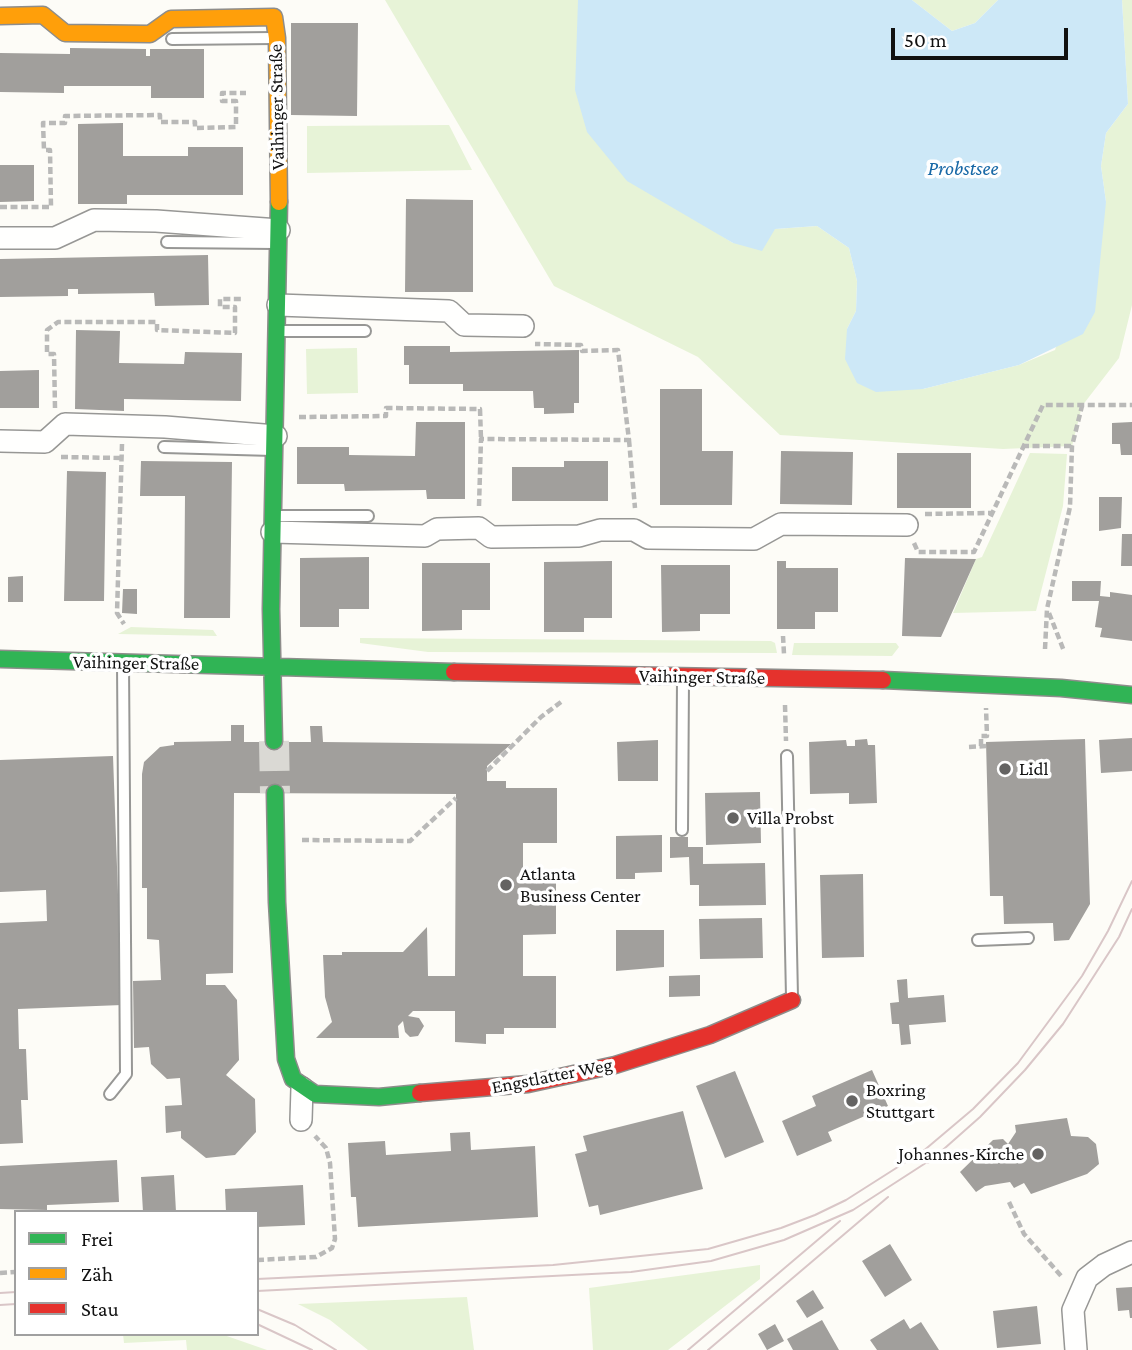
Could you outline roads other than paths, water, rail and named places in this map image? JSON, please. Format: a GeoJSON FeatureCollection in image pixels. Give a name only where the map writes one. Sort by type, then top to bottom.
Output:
{"type":"FeatureCollection","features":[{"type":"Feature","properties":{"kind":"street","name":"Vaihinger Straße"},"geometry":{"type":"LineString","coordinates":[[0,16],[43,15],[65,33],[126,34],[150,34],[171,19],[274,17],[277,38],[279,331],[272,524],[272,666]]}},
{"type":"Feature","properties":{"kind":"street"},"geometry":{"type":"LineString","coordinates":[[0,238],[54,239],[94,220],[156,221],[279,236]]}},
{"type":"Feature","properties":{"kind":"street"},"geometry":{"type":"LineString","coordinates":[[278,305],[449,311],[464,325],[523,326]]}},
{"type":"Feature","properties":{"kind":"street"},"geometry":{"type":"LineString","coordinates":[[0,441],[45,442],[65,424],[276,434]]}},
{"type":"Feature","properties":{"kind":"street"},"geometry":{"type":"LineString","coordinates":[[272,524],[425,536],[437,529],[479,528],[491,537],[579,536],[600,530],[634,530],[648,538],[754,539],[781,524],[907,525]]}},
{"type":"Feature","properties":{"kind":"street","name":"Vaihinger Straße"},"geometry":{"type":"LineString","coordinates":[[0,659],[985,684],[1132,695]]}},
{"type":"Feature","properties":{"kind":"street"},"geometry":{"type":"LineString","coordinates":[[272,666],[274,741]]}},
{"type":"Feature","properties":{"kind":"street"},"geometry":{"type":"LineString","coordinates":[[275,793],[286,1059],[293,1079],[302,1088],[301,1120]]}},
{"type":"Feature","properties":{"kind":"street","name":"Engstlatter Weg"},"geometry":{"type":"LineString","coordinates":[[302,1088],[315,1094],[379,1097],[528,1084],[615,1065],[710,1035],[792,1000]]}},
{"type":"Feature","properties":{"kind":"street"},"geometry":{"type":"LineString","coordinates":[[1076,1350],[1073,1311],[1077,1295],[1087,1278],[1104,1265],[1132,1252]]}},
{"type":"Feature","properties":{"kind":"lane"},"geometry":{"type":"LineString","coordinates":[[172,38],[277,38]]}},
{"type":"Feature","properties":{"kind":"lane"},"geometry":{"type":"LineString","coordinates":[[167,242],[279,236]]}},
{"type":"Feature","properties":{"kind":"lane"},"geometry":{"type":"LineString","coordinates":[[279,331],[365,331]]}},
{"type":"Feature","properties":{"kind":"lane"},"geometry":{"type":"LineString","coordinates":[[164,447],[276,434]]}},
{"type":"Feature","properties":{"kind":"lane"},"geometry":{"type":"LineString","coordinates":[[272,524],[368,516]]}},
{"type":"Feature","properties":{"kind":"lane"},"geometry":{"type":"LineString","coordinates":[[110,1094],[126,1074],[123,664]]}},
{"type":"Feature","properties":{"kind":"lane"},"geometry":{"type":"LineString","coordinates":[[682,830],[683,677]]}},
{"type":"Feature","properties":{"kind":"lane"},"geometry":{"type":"LineString","coordinates":[[787,756],[792,1000]]}},
{"type":"Feature","properties":{"kind":"lane"},"geometry":{"type":"LineString","coordinates":[[978,940],[1028,938]]}},
{"type":"Feature","properties":{"kind":"water","name":"Probstsee"},"geometry":{"type":"Polygon","coordinates":[[[578,0],[912,0],[952,31],[975,23],[998,0],[1122,0],[1128,104],[1106,133],[1101,166],[1106,202],[1095,312],[1083,334],[1019,365],[923,389],[876,392],[857,383],[845,359],[847,329],[856,311],[857,281],[849,248],[817,226],[775,229],[762,251],[733,243],[627,181],[587,132],[575,90],[578,0]]]}},
{"type":"Feature","properties":{"kind":"tunnel"},"geometry":{"type":"LineString","coordinates":[[274,741],[275,793]]}},
{"type":"Feature","properties":{"kind":"tram line"},"geometry":{"type":"LineString","coordinates":[[915,1158],[973,1109],[1018,1063],[1082,976],[1132,881]]}},
{"type":"Feature","properties":{"kind":"tram line"},"geometry":{"type":"LineString","coordinates":[[928,1163],[980,1117],[1025,1070],[1063,1024],[1119,937],[1132,909]]}},
{"type":"Feature","properties":{"kind":"tram line"},"geometry":{"type":"LineString","coordinates":[[259,1279],[553,1265],[708,1249],[815,1215],[846,1200],[923,1151]]}},
{"type":"Feature","properties":{"kind":"tram line"},"geometry":{"type":"LineString","coordinates":[[259,1291],[631,1272],[711,1261],[784,1240],[853,1210],[935,1157]]}},
{"type":"Feature","properties":{"kind":"tram line"},"geometry":{"type":"LineString","coordinates":[[708,1350],[888,1197]]}},
{"type":"Feature","properties":{"kind":"tram line"},"geometry":{"type":"LineString","coordinates":[[688,1350],[840,1221]]}},
{"type":"Feature","properties":{"kind":"tram line"},"geometry":{"type":"LineString","coordinates":[[0,1293],[14,1292]]}},
{"type":"Feature","properties":{"kind":"tram line"},"geometry":{"type":"LineString","coordinates":[[0,1305],[14,1304]]}},
{"type":"Feature","properties":{"kind":"tram line"},"geometry":{"type":"LineString","coordinates":[[259,1310],[295,1325],[336,1350]]}},
{"type":"Feature","properties":{"kind":"tram line"},"geometry":{"type":"LineString","coordinates":[[259,1325],[312,1350]]}},
{"type":"Feature","properties":{"kind":"place","name":"Lidl"},"geometry":{"type":"Point","coordinates":[1005,769]}},
{"type":"Feature","properties":{"kind":"place","name":"Villa Probst"},"geometry":{"type":"Point","coordinates":[733,818]}},
{"type":"Feature","properties":{"kind":"place","name":"Atlanta Business Center"},"geometry":{"type":"Point","coordinates":[506,885]}},
{"type":"Feature","properties":{"kind":"place","name":"Boxring Stuttgart"},"geometry":{"type":"Point","coordinates":[852,1101]}},
{"type":"Feature","properties":{"kind":"place","name":"Johannes-Kirche"},"geometry":{"type":"Point","coordinates":[1038,1154]}}]}
